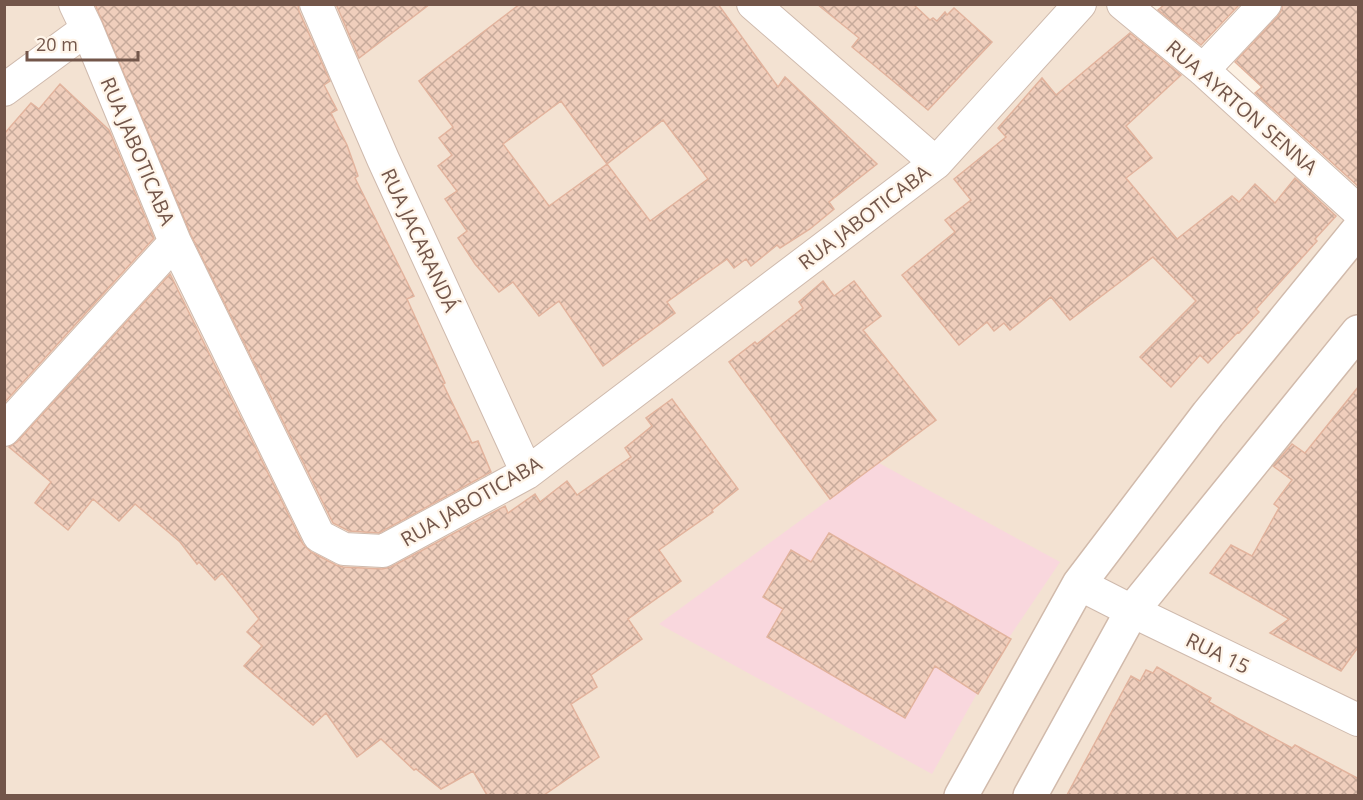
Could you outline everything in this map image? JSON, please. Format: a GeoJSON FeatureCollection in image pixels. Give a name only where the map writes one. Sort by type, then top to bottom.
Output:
{"type":"FeatureCollection","features":[{"type":"Feature","properties":{"kind":"street","name":"RUA JACARANDÁ"},"geometry":{"type":"LineString","coordinates":[[316,4],[383,159],[527,473]]}},
{"type":"Feature","properties":{"kind":"street"},"geometry":{"type":"LineString","coordinates":[[753,4],[936,163]]}},
{"type":"Feature","properties":{"kind":"street","name":"RUA JABOTICABA"},"geometry":{"type":"LineString","coordinates":[[81,17],[175,242],[319,536],[344,549],[383,551],[527,473],[936,163],[1080,4]]}},
{"type":"Feature","properties":{"kind":"street","name":"RUA AYRTON SENNA"},"geometry":{"type":"LineString","coordinates":[[1123,4],[1203,70],[1359,211]]}},
{"type":"Feature","properties":{"kind":"street"},"geometry":{"type":"LineString","coordinates":[[1203,70],[1265,4]]}},
{"type":"Feature","properties":{"kind":"street"},"geometry":{"type":"LineString","coordinates":[[4,90],[81,17]]}},
{"type":"Feature","properties":{"kind":"street"},"geometry":{"type":"LineString","coordinates":[[961,795],[1079,584],[1208,414],[1359,230]]}},
{"type":"Feature","properties":{"kind":"street"},"geometry":{"type":"LineString","coordinates":[[4,430],[175,242]]}},
{"type":"Feature","properties":{"kind":"street"},"geometry":{"type":"LineString","coordinates":[[1030,795],[1132,611],[1359,332]]}},
{"type":"Feature","properties":{"kind":"street","name":"RUA 15"},"geometry":{"type":"LineString","coordinates":[[1079,584],[1359,720]]}},
{"type":"Feature","properties":{"kind":"shaded area"},"geometry":{"type":"Polygon","coordinates":[[[5,5],[1122,5],[1358,211],[1358,795],[5,796],[5,5]]]}},
{"type":"Feature","properties":{"kind":"shaded area"},"geometry":{"type":"Polygon","coordinates":[[[879,463],[1060,562],[1004,645],[932,774],[659,624],[879,463]]]}},
{"type":"Feature","properties":{"kind":"building"},"geometry":{"type":"Polygon","coordinates":[[[95,4],[298,4],[330,81],[324,85],[337,110],[331,113],[347,145],[358,176],[355,178],[414,296],[407,299],[445,383],[443,384],[472,443],[478,441],[491,472],[379,533],[349,531],[333,523],[191,235],[95,4]]]}},
{"type":"Feature","properties":{"kind":"building"},"geometry":{"type":"Polygon","coordinates":[[[336,4],[430,4],[359,58],[336,4]]]}},
{"type":"Feature","properties":{"kind":"building"},"geometry":{"type":"Polygon","coordinates":[[[520,4],[718,4],[778,87],[785,77],[877,164],[829,202],[834,209],[810,229],[780,248],[777,245],[751,266],[746,259],[734,268],[727,259],[667,302],[675,313],[603,366],[559,301],[539,316],[513,282],[499,292],[475,264],[458,238],[467,231],[445,199],[457,191],[438,166],[452,155],[439,138],[453,127],[419,81],[520,4]],[[561,101],[503,144],[549,206],[607,164],[561,101]],[[663,120],[607,164],[650,221],[708,179],[663,120]]]}},
{"type":"Feature","properties":{"kind":"building"},"geometry":{"type":"Polygon","coordinates":[[[817,4],[913,4],[930,20],[933,18],[937,21],[945,12],[947,15],[954,8],[992,42],[928,110],[852,47],[859,38],[817,4]]]}},
{"type":"Feature","properties":{"kind":"building"},"geometry":{"type":"Polygon","coordinates":[[[1165,4],[1240,4],[1201,45],[1158,10],[1165,4]]]}},
{"type":"Feature","properties":{"kind":"building"},"geometry":{"type":"Polygon","coordinates":[[[1282,4],[1359,4],[1359,187],[1255,93],[1262,87],[1235,62],[1278,16],[1282,4]]]}},
{"type":"Feature","properties":{"kind":"building"},"geometry":{"type":"Polygon","coordinates":[[[1130,33],[1181,75],[1126,126],[1152,158],[1126,178],[1177,239],[1232,196],[1239,202],[1255,184],[1275,203],[1295,178],[1336,216],[1315,239],[1317,241],[1256,309],[1259,312],[1239,333],[1208,363],[1200,355],[1171,387],[1140,357],[1196,301],[1153,257],[1070,320],[1051,297],[1010,330],[1004,323],[994,331],[987,322],[959,345],[902,275],[955,232],[945,220],[971,200],[954,179],[1006,137],[998,128],[1042,78],[1056,95],[1130,33]]]}},
{"type":"Feature","properties":{"kind":"building"},"geometry":{"type":"Polygon","coordinates":[[[60,84],[109,130],[154,238],[4,403],[4,134],[31,103],[39,109],[60,84]]]}},
{"type":"Feature","properties":{"kind":"building"},"geometry":{"type":"Polygon","coordinates":[[[170,274],[303,544],[311,552],[343,567],[382,569],[391,567],[505,506],[508,513],[535,494],[540,502],[567,481],[577,495],[631,457],[625,448],[652,426],[646,418],[672,399],[738,489],[712,510],[713,512],[659,550],[681,581],[628,619],[642,639],[591,675],[597,687],[571,704],[599,757],[544,795],[487,795],[473,771],[441,789],[416,769],[414,770],[381,739],[357,757],[326,713],[313,725],[244,666],[262,646],[247,632],[259,619],[222,573],[215,580],[199,562],[197,564],[180,542],[135,504],[119,521],[93,499],[68,530],[35,503],[51,482],[9,447],[17,442],[170,274]]]}},
{"type":"Feature","properties":{"kind":"building"},"geometry":{"type":"Polygon","coordinates":[[[823,281],[834,296],[854,281],[881,316],[863,330],[936,420],[830,499],[729,362],[755,342],[757,344],[803,308],[799,302],[823,281]]]}},
{"type":"Feature","properties":{"kind":"building"},"geometry":{"type":"Polygon","coordinates":[[[1359,386],[1359,646],[1341,671],[1270,633],[1289,619],[1210,573],[1231,545],[1252,556],[1279,508],[1274,504],[1292,480],[1273,466],[1292,444],[1305,453],[1359,386]]]}},
{"type":"Feature","properties":{"kind":"building"},"geometry":{"type":"Polygon","coordinates":[[[829,533],[1011,639],[978,694],[935,666],[905,718],[767,637],[783,609],[763,597],[791,550],[811,562],[829,533]]]}},
{"type":"Feature","properties":{"kind":"building"},"geometry":{"type":"Polygon","coordinates":[[[1157,667],[1211,698],[1209,702],[1237,718],[1292,748],[1295,745],[1359,779],[1359,795],[1067,795],[1131,676],[1140,681],[1146,670],[1153,673],[1157,667]]]}}]}
